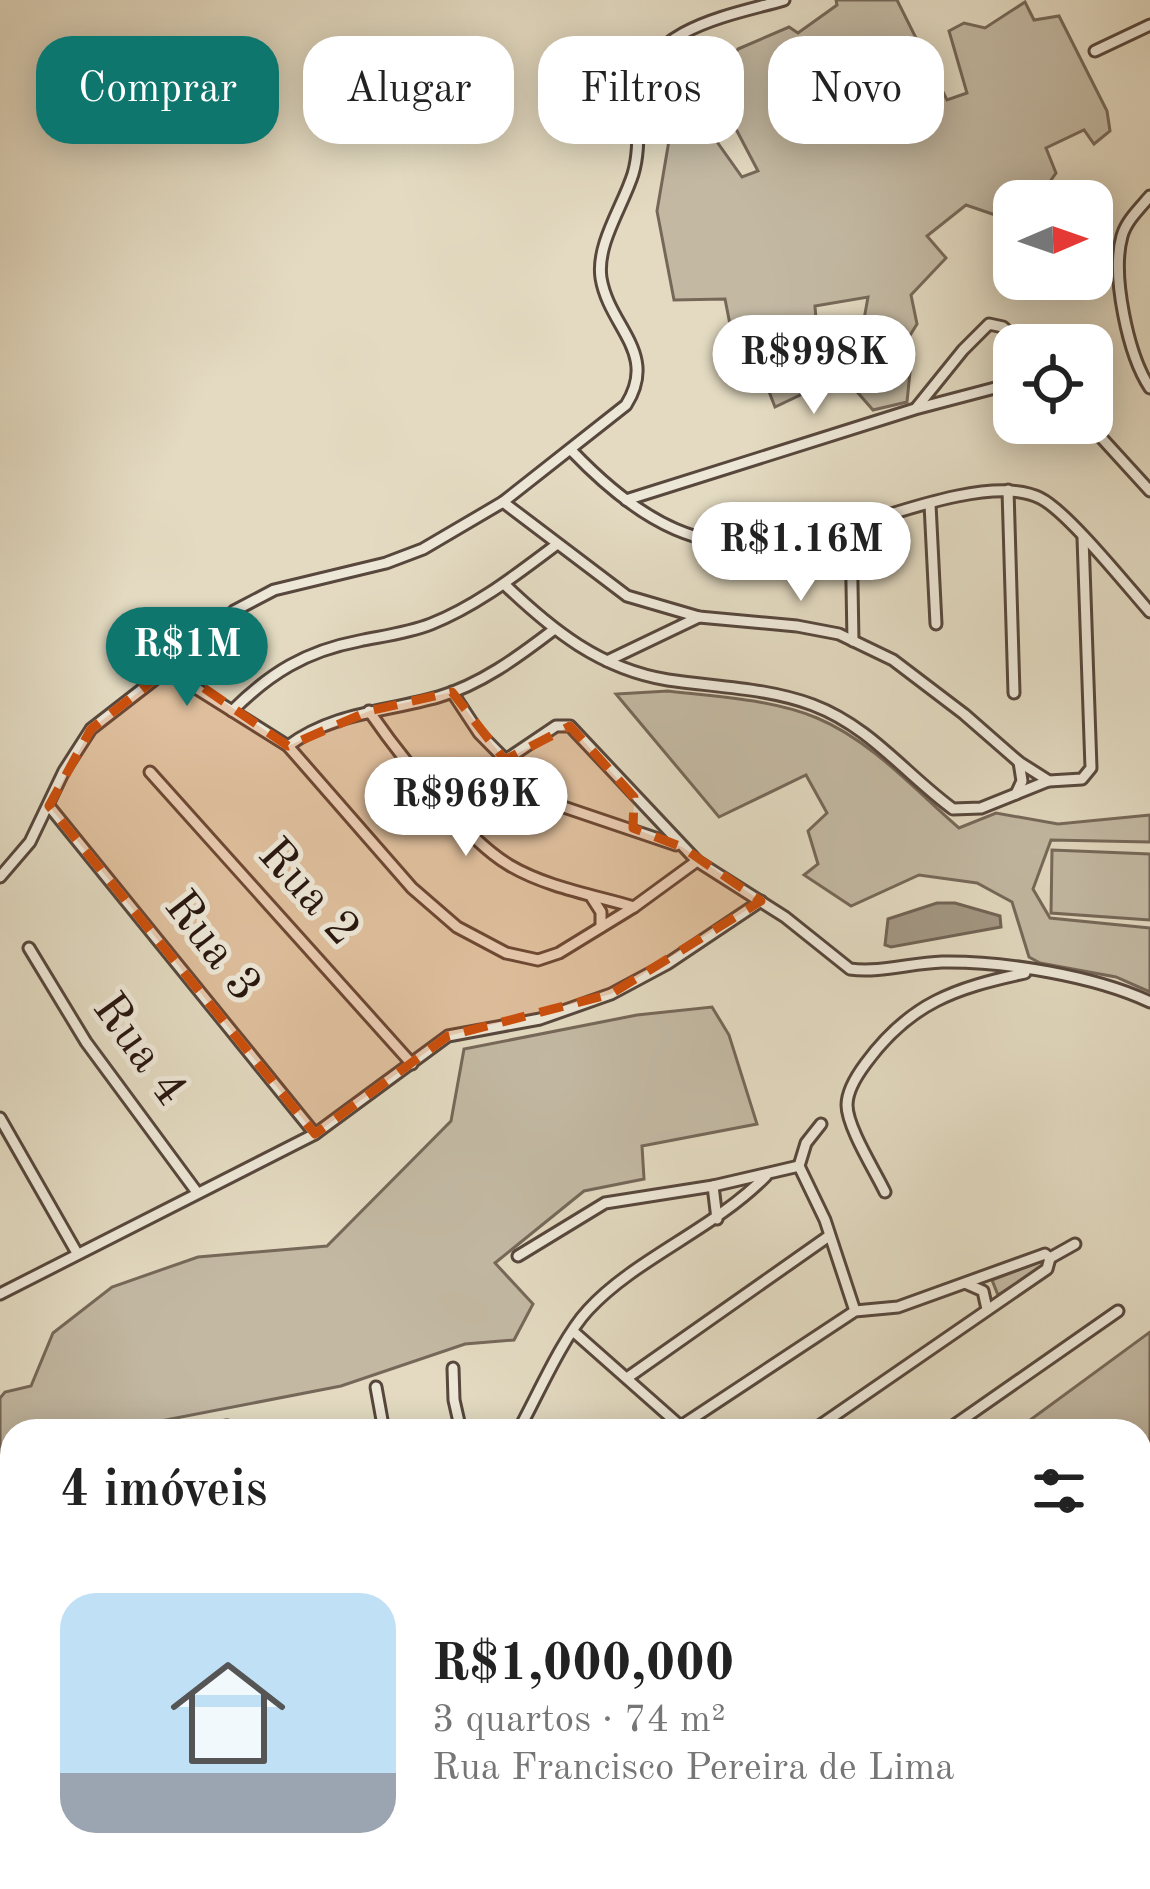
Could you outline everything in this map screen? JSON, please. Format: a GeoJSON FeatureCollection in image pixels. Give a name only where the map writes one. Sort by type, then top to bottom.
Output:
{"type":"FeatureCollection","features":[{"type":"Feature","properties":{"kind":"street"},"geometry":{"type":"LineString","coordinates":[[0,877],[30,842],[70,760],[91,729],[211,630],[254,599],[297,582],[406,557],[503,502],[626,405],[637,383],[634,353],[601,275],[609,237],[634,170],[638,97],[647,65],[681,34],[784,0]]}},
{"type":"Feature","properties":{"kind":"street"},"geometry":{"type":"LineString","coordinates":[[1095,52],[1150,26]]}},
{"type":"Feature","properties":{"kind":"street"},"geometry":{"type":"LineString","coordinates":[[1150,196],[1126,226],[1119,262],[1133,353],[1150,388]]}},
{"type":"Feature","properties":{"kind":"street"},"geometry":{"type":"LineString","coordinates":[[915,410],[963,350],[993,325]]}},
{"type":"Feature","properties":{"kind":"street"},"geometry":{"type":"LineString","coordinates":[[626,500],[993,389]]}},
{"type":"Feature","properties":{"kind":"street"},"geometry":{"type":"LineString","coordinates":[[1107,444],[1150,491]]}},
{"type":"Feature","properties":{"kind":"street"},"geometry":{"type":"LineString","coordinates":[[572,451],[626,500],[671,531],[723,542],[778,546],[976,492],[1008,490],[1040,498],[1150,612]]}},
{"type":"Feature","properties":{"kind":"street"},"geometry":{"type":"LineString","coordinates":[[1008,490],[1014,693]]}},
{"type":"Feature","properties":{"kind":"street"},"geometry":{"type":"LineString","coordinates":[[503,502],[627,596],[699,617],[797,626],[853,640],[892,660],[1049,781]]}},
{"type":"Feature","properties":{"kind":"street"},"geometry":{"type":"LineString","coordinates":[[930,504],[936,623]]}},
{"type":"Feature","properties":{"kind":"street"},"geometry":{"type":"LineString","coordinates":[[851,529],[853,640]]}},
{"type":"Feature","properties":{"kind":"street"},"geometry":{"type":"LineString","coordinates":[[504,584],[552,631],[607,661],[644,674],[790,698],[822,709],[875,740],[953,809],[981,808],[1049,781],[1082,779],[1092,763],[1082,538]]}},
{"type":"Feature","properties":{"kind":"street"},"geometry":{"type":"LineString","coordinates":[[232,710],[269,675],[305,656],[426,626],[504,584],[556,544]]}},
{"type":"Feature","properties":{"kind":"street"},"geometry":{"type":"LineString","coordinates":[[659,607],[660,638]]}},
{"type":"Feature","properties":{"kind":"street"},"geometry":{"type":"LineString","coordinates":[[607,661],[699,617]]}},
{"type":"Feature","properties":{"kind":"street"},"geometry":{"type":"LineString","coordinates":[[287,746],[318,726],[452,692],[517,658],[552,631]]}},
{"type":"Feature","properties":{"kind":"street"},"geometry":{"type":"LineString","coordinates":[[643,645],[640,666],[644,674]]}},
{"type":"Feature","properties":{"kind":"street"},"geometry":{"type":"LineString","coordinates":[[172,666],[194,687],[287,746],[443,917],[519,958],[545,959],[634,908],[698,861]]}},
{"type":"Feature","properties":{"kind":"street"},"geometry":{"type":"LineString","coordinates":[[452,692],[479,733],[546,801],[581,816],[632,819],[682,848]]}},
{"type":"Feature","properties":{"kind":"street"},"geometry":{"type":"LineString","coordinates":[[369,711],[411,767],[499,858],[537,878],[634,908]]}},
{"type":"Feature","properties":{"kind":"street"},"geometry":{"type":"LineString","coordinates":[[507,759],[556,726],[566,725],[585,738],[682,848],[855,970],[938,962],[1110,986],[1150,1002]]}},
{"type":"Feature","properties":{"kind":"street"},"geometry":{"type":"LineString","coordinates":[[1016,794],[1022,781],[1019,762]]}},
{"type":"Feature","properties":{"kind":"street","name":"Rua 2"},"geometry":{"type":"LineString","coordinates":[[150,772],[412,1064]]}},
{"type":"Feature","properties":{"kind":"street"},"geometry":{"type":"LineString","coordinates":[[632,819],[634,797]]}},
{"type":"Feature","properties":{"kind":"street","name":"Rua 3"},"geometry":{"type":"LineString","coordinates":[[50,806],[315,1134]]}},
{"type":"Feature","properties":{"kind":"street"},"geometry":{"type":"LineString","coordinates":[[588,894],[601,912],[601,927]]}},
{"type":"Feature","properties":{"kind":"street"},"geometry":{"type":"LineString","coordinates":[[0,1294],[315,1134],[454,1034],[540,1019],[628,987],[761,902]]}},
{"type":"Feature","properties":{"kind":"street","name":"Rua 4"},"geometry":{"type":"LineString","coordinates":[[29,948],[86,1042],[196,1191]]}},
{"type":"Feature","properties":{"kind":"street"},"geometry":{"type":"LineString","coordinates":[[885,1192],[847,1108],[862,1068],[917,1009],[961,988],[1030,972]]}},
{"type":"Feature","properties":{"kind":"street"},"geometry":{"type":"LineString","coordinates":[[0,1118],[77,1253]]}},
{"type":"Feature","properties":{"kind":"street"},"geometry":{"type":"LineString","coordinates":[[821,1124],[806,1143],[799,1166],[855,1311]]}},
{"type":"Feature","properties":{"kind":"street"},"geometry":{"type":"LineString","coordinates":[[518,1256],[604,1202],[713,1186],[799,1166]]}},
{"type":"Feature","properties":{"kind":"street"},"geometry":{"type":"LineString","coordinates":[[525,1419],[588,1310],[717,1219],[766,1176]]}},
{"type":"Feature","properties":{"kind":"street"},"geometry":{"type":"LineString","coordinates":[[713,1186],[717,1219]]}},
{"type":"Feature","properties":{"kind":"street"},"geometry":{"type":"LineString","coordinates":[[627,1378],[829,1236]]}},
{"type":"Feature","properties":{"kind":"street"},"geometry":{"type":"LineString","coordinates":[[697,1419],[855,1311],[898,1307],[1075,1244]]}},
{"type":"Feature","properties":{"kind":"street"},"geometry":{"type":"LineString","coordinates":[[829,1419],[1047,1269],[1049,1257]]}},
{"type":"Feature","properties":{"kind":"street"},"geometry":{"type":"LineString","coordinates":[[966,1284],[982,1291],[987,1309]]}},
{"type":"Feature","properties":{"kind":"street"},"geometry":{"type":"LineString","coordinates":[[963,1419],[1118,1311]]}},
{"type":"Feature","properties":{"kind":"street"},"geometry":{"type":"LineString","coordinates":[[574,1332],[674,1419]]}},
{"type":"Feature","properties":{"kind":"street"},"geometry":{"type":"LineString","coordinates":[[453,1367],[458,1419]]}},
{"type":"Feature","properties":{"kind":"street"},"geometry":{"type":"LineString","coordinates":[[376,1387],[382,1419]]}},
{"type":"Feature","properties":{"kind":"highlighted area"},"geometry":{"type":"Polygon","coordinates":[[[172,666],[288,746],[369,711],[452,692],[505,760],[570,726],[634,797],[633,828],[682,847],[761,901],[611,994],[448,1036],[315,1134],[49,806],[91,729],[172,666]]]}},
{"type":"Feature","properties":{"kind":"shaded area"},"geometry":{"type":"Polygon","coordinates":[[[836,0],[897,0],[915,36],[768,36],[789,27],[798,33],[837,5],[836,0]]]}},
{"type":"Feature","properties":{"kind":"shaded area"},"geometry":{"type":"Polygon","coordinates":[[[1025,2],[1034,20],[1059,16],[1107,111],[1110,131],[1094,144],[1084,130],[1046,148],[1056,173],[1051,180],[993,180],[993,214],[966,205],[927,236],[946,258],[911,295],[917,324],[893,363],[910,372],[907,402],[873,410],[852,386],[868,297],[815,306],[821,385],[775,407],[754,353],[736,355],[725,299],[674,300],[657,211],[668,144],[718,144],[742,177],[758,171],[744,144],[744,46],[768,36],[768,144],[944,144],[944,94],[947,100],[967,93],[949,31],[964,23],[985,28],[1025,2]]]}},
{"type":"Feature","properties":{"kind":"shaded area"},"geometry":{"type":"Polygon","coordinates":[[[668,691],[763,703],[817,718],[874,753],[959,828],[996,813],[1058,824],[1150,815],[1150,842],[1051,840],[1033,889],[1050,918],[1150,928],[1150,992],[1116,977],[1029,957],[1012,902],[977,883],[919,875],[851,906],[804,875],[818,864],[808,831],[827,813],[806,775],[719,817],[616,694],[668,691]]]}},
{"type":"Feature","properties":{"kind":"shaded area"},"geometry":{"type":"Polygon","coordinates":[[[1052,850],[1150,854],[1150,920],[1051,913],[1052,850]]]}},
{"type":"Feature","properties":{"kind":"shaded area"},"geometry":{"type":"Polygon","coordinates":[[[937,903],[955,903],[1000,916],[1001,927],[885,945],[888,919],[937,903]]]}},
{"type":"Feature","properties":{"kind":"shaded area"},"geometry":{"type":"Polygon","coordinates":[[[712,1007],[729,1035],[757,1124],[642,1146],[644,1179],[584,1191],[495,1263],[533,1304],[514,1340],[465,1344],[341,1386],[171,1419],[0,1419],[0,1398],[5,1392],[31,1386],[53,1333],[112,1287],[198,1257],[327,1246],[451,1121],[464,1049],[637,1015],[712,1007]]]}},
{"type":"Feature","properties":{"kind":"shaded area"},"geometry":{"type":"Polygon","coordinates":[[[1044,1260],[1047,1264],[998,1295],[992,1280],[1044,1260]]]}},
{"type":"Feature","properties":{"kind":"shaded area"},"geometry":{"type":"Polygon","coordinates":[[[1150,1332],[1150,1419],[1031,1419],[1150,1332]]]}}]}
